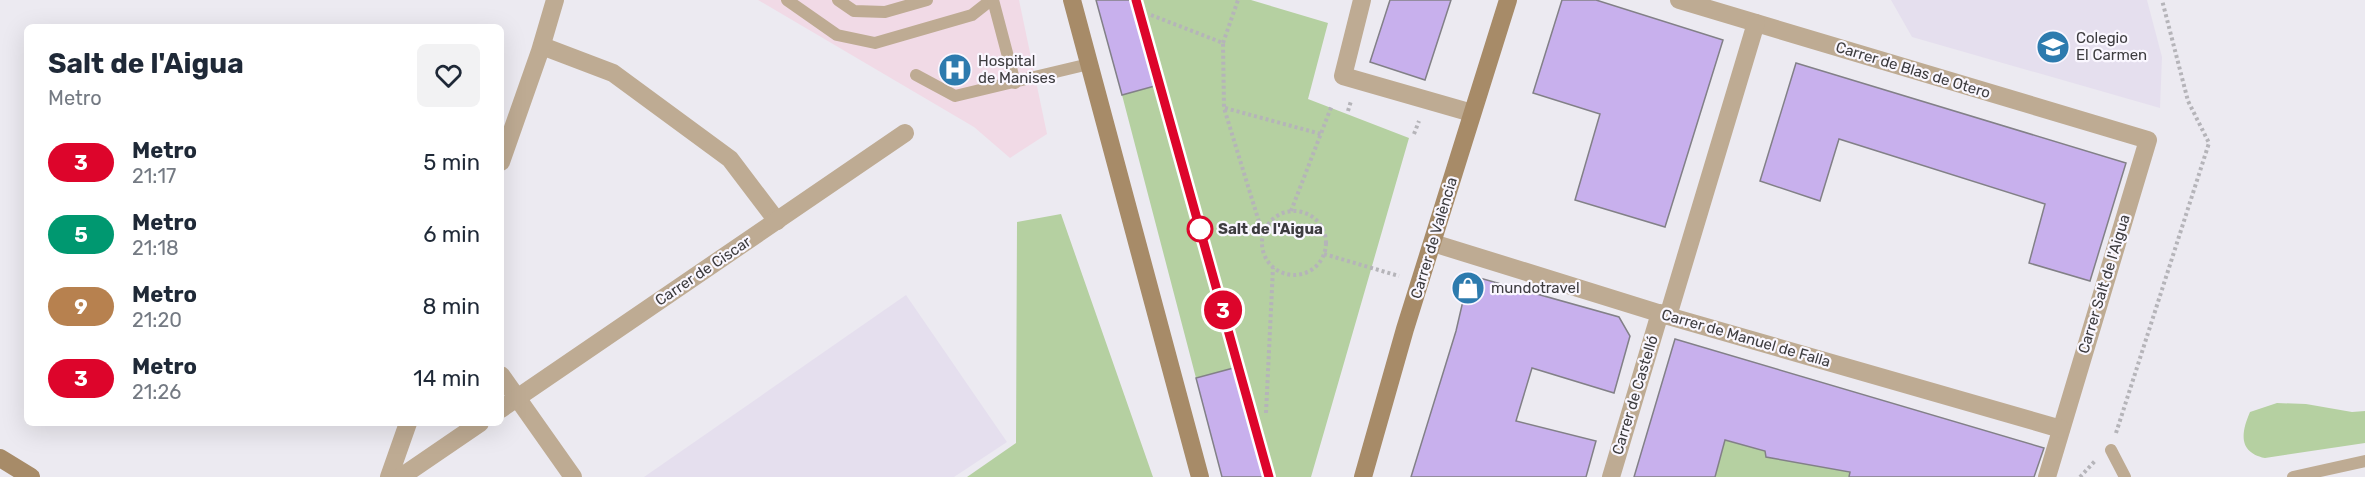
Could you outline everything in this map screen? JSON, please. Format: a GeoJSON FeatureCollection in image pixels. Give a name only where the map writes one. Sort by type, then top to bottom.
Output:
{"type":"FeatureCollection","features":[{"type":"Feature","properties":{"kind":"main road"},"geometry":{"type":"LineString","coordinates":[[1072,0],[1200,477]]}},
{"type":"Feature","properties":{"kind":"main road","name":"Carrer de València"},"geometry":{"type":"LineString","coordinates":[[1363,477],[1420,282],[1508,0]]}},
{"type":"Feature","properties":{"kind":"main road"},"geometry":{"type":"LineString","coordinates":[[0,458],[31,477]]}},
{"type":"Feature","properties":{"kind":"street"},"geometry":{"type":"LineString","coordinates":[[504,154],[542,46],[555,0]]}},
{"type":"Feature","properties":{"kind":"street"},"geometry":{"type":"LineString","coordinates":[[1362,0],[1343,76],[1472,113]]}},
{"type":"Feature","properties":{"kind":"street","name":"Carrer de Blas de Otero"},"geometry":{"type":"LineString","coordinates":[[1679,0],[2148,140]]}},
{"type":"Feature","properties":{"kind":"street","name":"Carrer de Castelló"},"geometry":{"type":"LineString","coordinates":[[1611,477],[1756,23]]}},
{"type":"Feature","properties":{"kind":"street"},"geometry":{"type":"LineString","coordinates":[[542,46],[613,73],[730,159],[777,221]]}},
{"type":"Feature","properties":{"kind":"street","name":"Carrer de Ciscar"},"geometry":{"type":"LineString","coordinates":[[504,407],[905,134]]}},
{"type":"Feature","properties":{"kind":"street","name":"Carrer Salt de l'Aigua"},"geometry":{"type":"LineString","coordinates":[[2047,477],[2148,140]]}},
{"type":"Feature","properties":{"kind":"street","name":"Carrer de Manuel de Falla"},"geometry":{"type":"LineString","coordinates":[[1433,243],[1664,314],[2061,429]]}},
{"type":"Feature","properties":{"kind":"street"},"geometry":{"type":"LineString","coordinates":[[504,379],[573,477]]}},
{"type":"Feature","properties":{"kind":"street"},"geometry":{"type":"LineString","coordinates":[[389,477],[407,426]]}},
{"type":"Feature","properties":{"kind":"street"},"geometry":{"type":"LineString","coordinates":[[401,477],[476,426]]}},
{"type":"Feature","properties":{"kind":"lane"},"geometry":{"type":"LineString","coordinates":[[787,0],[837,34],[875,44],[972,15],[992,0],[1015,83]]}},
{"type":"Feature","properties":{"kind":"lane"},"geometry":{"type":"LineString","coordinates":[[838,0],[854,11],[885,12],[927,0]]}},
{"type":"Feature","properties":{"kind":"lane"},"geometry":{"type":"LineString","coordinates":[[916,75],[955,96],[1089,64]]}},
{"type":"Feature","properties":{"kind":"lane"},"geometry":{"type":"LineString","coordinates":[[2111,450],[2125,477]]}},
{"type":"Feature","properties":{"kind":"lane"},"geometry":{"type":"LineString","coordinates":[[2293,477],[2365,461]]}},
{"type":"Feature","properties":{"kind":"path"},"geometry":{"type":"LineString","coordinates":[[1238,0],[1223,43],[1224,108],[1263,236]]}},
{"type":"Feature","properties":{"kind":"path"},"geometry":{"type":"LineString","coordinates":[[2080,477],[2089,466],[2111,450],[2209,143],[2188,101],[2162,0]]}},
{"type":"Feature","properties":{"kind":"path"},"geometry":{"type":"LineString","coordinates":[[1151,15],[1223,43]]}},
{"type":"Feature","properties":{"kind":"path"},"geometry":{"type":"LineString","coordinates":[[1291,211],[1332,105]]}},
{"type":"Feature","properties":{"kind":"path"},"geometry":{"type":"LineString","coordinates":[[1224,108],[1321,134]]}},
{"type":"Feature","properties":{"kind":"path"},"geometry":{"type":"LineString","coordinates":[[1266,413],[1273,268],[1262,250],[1263,236],[1265,228],[1281,213],[1302,212],[1312,216],[1320,224],[1324,233],[1324,254],[1312,269],[1302,274],[1292,275],[1273,268]]}},
{"type":"Feature","properties":{"kind":"path"},"geometry":{"type":"LineString","coordinates":[[1324,254],[1420,282]]}},
{"type":"Feature","properties":{"kind":"shaded area","name":"Hospital de Manises"},"geometry":{"type":"Polygon","coordinates":[[[758,0],[1019,0],[1047,134],[1010,158],[974,127],[758,0]]]}},
{"type":"Feature","properties":{"kind":"shaded area","name":"Colegio El Carmen"},"geometry":{"type":"Polygon","coordinates":[[[1891,0],[2147,0],[2162,57],[2160,108],[1912,37],[1891,0]]]}},
{"type":"Feature","properties":{"kind":"shaded area"},"geometry":{"type":"Polygon","coordinates":[[[906,295],[1007,442],[954,477],[644,477],[906,295]]]}},
{"type":"Feature","properties":{"kind":"green space"},"geometry":{"type":"Polygon","coordinates":[[[1139,0],[1251,0],[1328,23],[1308,99],[1409,138],[1311,477],[1272,477],[1241,366],[1196,378],[1122,95],[1162,84],[1139,0]]]}},
{"type":"Feature","properties":{"kind":"green space"},"geometry":{"type":"Polygon","coordinates":[[[1061,214],[1153,477],[967,477],[1016,443],[1017,222],[1061,214]]]}},
{"type":"Feature","properties":{"kind":"green space"},"geometry":{"type":"Polygon","coordinates":[[[2277,403],[2306,404],[2352,412],[2365,411],[2365,443],[2265,458],[2256,455],[2250,451],[2244,441],[2245,427],[2250,412],[2277,403]]]}},
{"type":"Feature","properties":{"kind":"green space"},"geometry":{"type":"Polygon","coordinates":[[[1725,440],[1850,472],[1849,477],[1715,477],[1725,440]]]}},
{"type":"Feature","properties":{"kind":"building"},"geometry":{"type":"Polygon","coordinates":[[[1096,0],[1139,0],[1162,84],[1122,95],[1096,0]]]}},
{"type":"Feature","properties":{"kind":"building"},"geometry":{"type":"Polygon","coordinates":[[[1390,0],[1451,0],[1425,80],[1370,62],[1390,0]]]}},
{"type":"Feature","properties":{"kind":"building"},"geometry":{"type":"Polygon","coordinates":[[[1562,0],[1596,0],[1723,40],[1665,227],[1575,200],[1600,114],[1533,93],[1562,0]]]}},
{"type":"Feature","properties":{"kind":"building"},"geometry":{"type":"Polygon","coordinates":[[[1796,63],[2126,163],[2090,281],[2029,263],[2045,204],[1839,139],[1820,201],[1760,181],[1796,63]]]}},
{"type":"Feature","properties":{"kind":"building"},"geometry":{"type":"Polygon","coordinates":[[[1469,275],[1619,317],[1630,336],[1614,393],[1532,368],[1516,421],[1596,441],[1586,477],[1411,477],[1456,331],[1469,275]]]}},
{"type":"Feature","properties":{"kind":"building"},"geometry":{"type":"Polygon","coordinates":[[[1675,339],[2044,448],[2034,477],[1849,477],[1850,472],[1766,457],[1765,451],[1725,440],[1715,477],[1634,477],[1675,339]]]}},
{"type":"Feature","properties":{"kind":"building"},"geometry":{"type":"Polygon","coordinates":[[[1241,366],[1272,477],[1222,477],[1196,378],[1241,366]]]}},
{"type":"Feature","properties":{"kind":"metro line","name":"3"},"geometry":{"type":"LineString","coordinates":[[1136,0],[1269,477]]}},
{"type":"Feature","properties":{"kind":"place","name":"Colegio El Carmen"},"geometry":{"type":"Point","coordinates":[2053,47]}},
{"type":"Feature","properties":{"kind":"place","name":"Hospital de Manises"},"geometry":{"type":"Point","coordinates":[955,70]}},
{"type":"Feature","properties":{"kind":"place","name":"Salt de l'Aigua"},"geometry":{"type":"Point","coordinates":[1200,229]}},
{"type":"Feature","properties":{"kind":"place","name":"mundotravel"},"geometry":{"type":"Point","coordinates":[1468,288]}}]}
